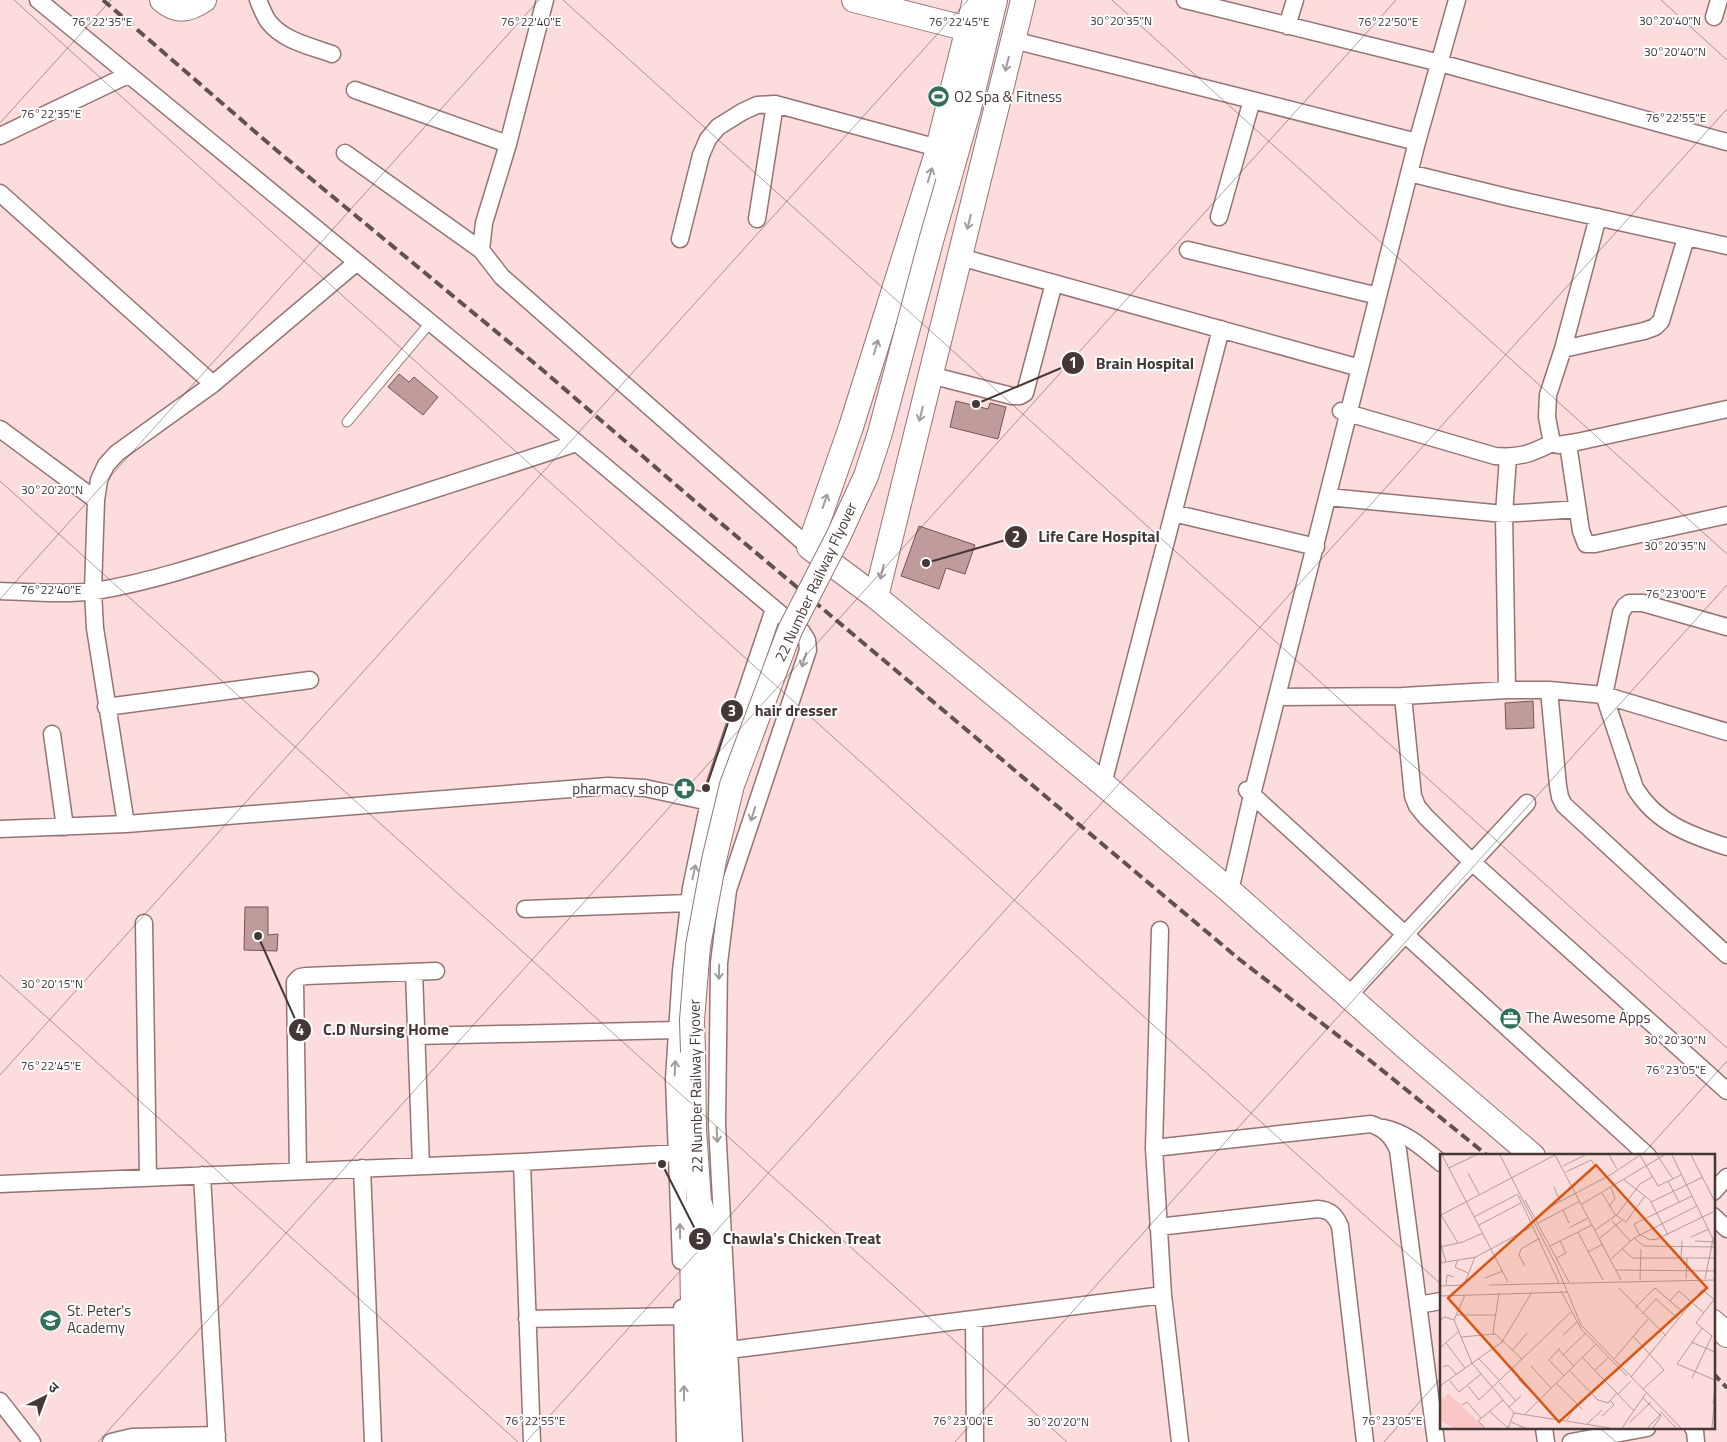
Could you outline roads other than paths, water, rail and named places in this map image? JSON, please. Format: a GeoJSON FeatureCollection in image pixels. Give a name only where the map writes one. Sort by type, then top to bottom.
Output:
{"type":"FeatureCollection","features":[{"type":"Feature","properties":{"kind":"street"},"geometry":{"type":"LineString","coordinates":[[38,0],[577,443],[802,632],[807,640],[808,650],[728,890],[719,963],[717,1125],[734,1442]]}},
{"type":"Feature","properties":{"kind":"street"},"geometry":{"type":"LineString","coordinates":[[162,0],[179,10],[191,8],[204,0]]}},
{"type":"Feature","properties":{"kind":"street"},"geometry":{"type":"LineString","coordinates":[[258,0],[267,20],[275,29],[286,37],[332,54]]}},
{"type":"Feature","properties":{"kind":"street"},"geometry":{"type":"LineString","coordinates":[[481,250],[484,223],[508,144],[545,0]]}},
{"type":"Feature","properties":{"kind":"street"},"geometry":{"type":"LineString","coordinates":[[854,0],[968,29]]}},
{"type":"Feature","properties":{"kind":"street"},"geometry":{"type":"LineString","coordinates":[[809,547],[851,427],[938,148],[975,0]]}},
{"type":"Feature","properties":{"kind":"street","name":"22 Number Railway Flyover"},"geometry":{"type":"LineString","coordinates":[[718,1442],[710,1237],[699,1201],[694,1130],[692,1052],[692,1020],[698,946],[714,860],[732,785],[790,630],[838,537],[866,476],[880,433],[931,241],[969,108],[995,0]]}},
{"type":"Feature","properties":{"kind":"street"},"geometry":{"type":"LineString","coordinates":[[876,597],[1023,0]]}},
{"type":"Feature","properties":{"kind":"street"},"geometry":{"type":"LineString","coordinates":[[1184,0],[1435,62],[1727,142]]}},
{"type":"Feature","properties":{"kind":"street"},"geometry":{"type":"LineString","coordinates":[[1287,26],[1295,0]]}},
{"type":"Feature","properties":{"kind":"street"},"geometry":{"type":"LineString","coordinates":[[1435,62],[1446,0]]}},
{"type":"Feature","properties":{"kind":"street"},"geometry":{"type":"LineString","coordinates":[[1356,367],[1370,294],[1412,141],[1435,62],[1457,0]]}},
{"type":"Feature","properties":{"kind":"street"},"geometry":{"type":"LineString","coordinates":[[1714,17],[1719,0]]}},
{"type":"Feature","properties":{"kind":"street"},"geometry":{"type":"LineString","coordinates":[[1014,40],[1412,141]]}},
{"type":"Feature","properties":{"kind":"street"},"geometry":{"type":"LineString","coordinates":[[0,136],[128,75]]}},
{"type":"Feature","properties":{"kind":"street"},"geometry":{"type":"LineString","coordinates":[[355,90],[508,144]]}},
{"type":"Feature","properties":{"kind":"street"},"geometry":{"type":"LineString","coordinates":[[1219,217],[1252,100]]}},
{"type":"Feature","properties":{"kind":"street"},"geometry":{"type":"LineString","coordinates":[[680,239],[700,155],[708,139],[718,128],[757,104],[775,104],[938,148]]}},
{"type":"Feature","properties":{"kind":"street"},"geometry":{"type":"LineString","coordinates":[[757,219],[775,104]]}},
{"type":"Feature","properties":{"kind":"street"},"geometry":{"type":"LineString","coordinates":[[1226,888],[1356,367],[1409,173],[1412,141]]}},
{"type":"Feature","properties":{"kind":"street"},"geometry":{"type":"LineString","coordinates":[[345,153],[481,250],[502,277],[809,547],[876,597],[1103,784],[1226,888],[1531,1154]]}},
{"type":"Feature","properties":{"kind":"street"},"geometry":{"type":"LineString","coordinates":[[1409,173],[1510,198],[1727,246]]}},
{"type":"Feature","properties":{"kind":"street"},"geometry":{"type":"LineString","coordinates":[[0,194],[213,384]]}},
{"type":"Feature","properties":{"kind":"street"},"geometry":{"type":"LineString","coordinates":[[1560,443],[1550,439],[1546,407],[1598,217]]}},
{"type":"Feature","properties":{"kind":"street"},"geometry":{"type":"LineString","coordinates":[[1563,349],[1655,327],[1664,314],[1686,238]]}},
{"type":"Feature","properties":{"kind":"street"},"geometry":{"type":"LineString","coordinates":[[1188,250],[1370,294]]}},
{"type":"Feature","properties":{"kind":"street"},"geometry":{"type":"LineString","coordinates":[[960,257],[1356,367]]}},
{"type":"Feature","properties":{"kind":"street"},"geometry":{"type":"LineString","coordinates":[[126,824],[95,628],[93,591],[96,500],[99,480],[106,466],[117,453],[213,384],[357,262]]}},
{"type":"Feature","properties":{"kind":"street"},"geometry":{"type":"LineString","coordinates":[[930,375],[1012,396],[1020,396],[1025,393],[1054,283]]}},
{"type":"Feature","properties":{"kind":"street"},"geometry":{"type":"LineString","coordinates":[[1103,784],[1220,329]]}},
{"type":"Feature","properties":{"kind":"street"},"geometry":{"type":"LineString","coordinates":[[1345,412],[1494,456],[1508,457],[1529,455],[1560,443],[1727,409]]}},
{"type":"Feature","properties":{"kind":"street"},"geometry":{"type":"LineString","coordinates":[[1249,792],[1278,697],[1311,546],[1328,497],[1345,412]]}},
{"type":"Feature","properties":{"kind":"street"},"geometry":{"type":"LineString","coordinates":[[0,429],[96,500]]}},
{"type":"Feature","properties":{"kind":"street"},"geometry":{"type":"LineString","coordinates":[[0,591],[43,593],[93,591],[139,582],[403,501],[577,443]]}},
{"type":"Feature","properties":{"kind":"street"},"geometry":{"type":"LineString","coordinates":[[1560,443],[1586,544],[1595,544],[1727,515]]}},
{"type":"Feature","properties":{"kind":"street"},"geometry":{"type":"LineString","coordinates":[[1507,690],[1504,514],[1508,457]]}},
{"type":"Feature","properties":{"kind":"street"},"geometry":{"type":"LineString","coordinates":[[1328,497],[1504,514],[1578,509]]}},
{"type":"Feature","properties":{"kind":"street"},"geometry":{"type":"LineString","coordinates":[[1174,513],[1311,546]]}},
{"type":"Feature","properties":{"kind":"street"},"geometry":{"type":"LineString","coordinates":[[1727,627],[1643,603],[1629,602],[1621,614],[1604,695],[1635,788],[1642,799],[1655,813],[1670,824],[1691,835],[1727,847]]}},
{"type":"Feature","properties":{"kind":"street"},"geometry":{"type":"LineString","coordinates":[[685,1442],[678,1153],[674,1079],[681,971],[689,903],[709,802],[774,609]]}},
{"type":"Feature","properties":{"kind":"street"},"geometry":{"type":"LineString","coordinates":[[106,707],[310,680]]}},
{"type":"Feature","properties":{"kind":"street"},"geometry":{"type":"LineString","coordinates":[[1278,697],[1403,696],[1507,690],[1549,690],[1604,695],[1727,732]]}},
{"type":"Feature","properties":{"kind":"street"},"geometry":{"type":"LineString","coordinates":[[1549,690],[1558,786],[1564,805],[1727,955]]}},
{"type":"Feature","properties":{"kind":"street"},"geometry":{"type":"LineString","coordinates":[[1403,696],[1413,796],[1417,806],[1426,817],[1472,862],[1727,1091]]}},
{"type":"Feature","properties":{"kind":"street"},"geometry":{"type":"LineString","coordinates":[[52,734],[65,827]]}},
{"type":"Feature","properties":{"kind":"street"},"geometry":{"type":"LineString","coordinates":[[0,829],[126,824],[608,786],[646,788],[709,802]]}},
{"type":"Feature","properties":{"kind":"street"},"geometry":{"type":"LineString","coordinates":[[1249,792],[1646,1154]]}},
{"type":"Feature","properties":{"kind":"street"},"geometry":{"type":"LineString","coordinates":[[1348,996],[1527,804]]}},
{"type":"Feature","properties":{"kind":"street"},"geometry":{"type":"LineString","coordinates":[[525,909],[689,903]]}},
{"type":"Feature","properties":{"kind":"street"},"geometry":{"type":"LineString","coordinates":[[144,923],[148,1178]]}},
{"type":"Feature","properties":{"kind":"street"},"geometry":{"type":"LineString","coordinates":[[1160,930],[1154,1148],[1163,1296],[1180,1442]]}},
{"type":"Feature","properties":{"kind":"street"},"geometry":{"type":"LineString","coordinates":[[298,1171],[295,982],[300,977],[306,976],[436,971]]}},
{"type":"Feature","properties":{"kind":"street"},"geometry":{"type":"LineString","coordinates":[[414,972],[421,1166]]}},
{"type":"Feature","properties":{"kind":"street"},"geometry":{"type":"LineString","coordinates":[[416,1036],[677,1030]]}},
{"type":"Feature","properties":{"kind":"street"},"geometry":{"type":"LineString","coordinates":[[1154,1148],[1371,1124],[1397,1131],[1409,1137],[1440,1162]]}},
{"type":"Feature","properties":{"kind":"street"},"geometry":{"type":"LineString","coordinates":[[1381,1128],[1393,1138],[1398,1150],[1436,1442]]}},
{"type":"Feature","properties":{"kind":"street"},"geometry":{"type":"LineString","coordinates":[[0,1184],[522,1162],[678,1153]]}},
{"type":"Feature","properties":{"kind":"street"},"geometry":{"type":"LineString","coordinates":[[522,1162],[532,1442]]}},
{"type":"Feature","properties":{"kind":"street"},"geometry":{"type":"LineString","coordinates":[[362,1168],[373,1442]]}},
{"type":"Feature","properties":{"kind":"street"},"geometry":{"type":"LineString","coordinates":[[111,1442],[132,1437],[217,1439],[202,1175]]}},
{"type":"Feature","properties":{"kind":"street"},"geometry":{"type":"LineString","coordinates":[[1714,1191],[1727,1177]]}},
{"type":"Feature","properties":{"kind":"street","name":"22 Number Railway Flyover"},"geometry":{"type":"LineString","coordinates":[[699,1201],[692,1232],[693,1314],[700,1398],[700,1442]]}},
{"type":"Feature","properties":{"kind":"street"},"geometry":{"type":"LineString","coordinates":[[1158,1227],[1318,1209],[1327,1209],[1336,1216],[1340,1226],[1365,1442]]}},
{"type":"Feature","properties":{"kind":"street"},"geometry":{"type":"LineString","coordinates":[[1714,1217],[1727,1229]]}},
{"type":"Feature","properties":{"kind":"street"},"geometry":{"type":"LineString","coordinates":[[729,1350],[1163,1296]]}},
{"type":"Feature","properties":{"kind":"street"},"geometry":{"type":"LineString","coordinates":[[1418,1305],[1440,1301]]}},
{"type":"Feature","properties":{"kind":"street"},"geometry":{"type":"LineString","coordinates":[[527,1318],[682,1316]]}},
{"type":"Feature","properties":{"kind":"street"},"geometry":{"type":"LineString","coordinates":[[974,1319],[974,1442]]}},
{"type":"Feature","properties":{"kind":"street"},"geometry":{"type":"LineString","coordinates":[[1714,1323],[1727,1335]]}},
{"type":"Feature","properties":{"kind":"street"},"geometry":{"type":"LineString","coordinates":[[0,1401],[32,1442]]}},
{"type":"Feature","properties":{"kind":"street"},"geometry":{"type":"LineString","coordinates":[[1571,1442],[1636,1430]]}},
{"type":"Feature","properties":{"kind":"lane"},"geometry":{"type":"LineString","coordinates":[[347,422],[430,322]]}},
{"type":"Feature","properties":{"kind":"railway"},"geometry":{"type":"LineString","coordinates":[[103,0],[275,149],[539,367],[704,509],[1239,959],[1372,1062],[1486,1154]]}},
{"type":"Feature","properties":{"kind":"railway"},"geometry":{"type":"LineString","coordinates":[[1714,1374],[1727,1388]]}},
{"type":"Feature","properties":{"kind":"place","name":"O2 Spa & Fitness"},"geometry":{"type":"Point","coordinates":[938,97]}},
{"type":"Feature","properties":{"kind":"place","name":"Brain Hospital"},"geometry":{"type":"Point","coordinates":[976,404]}},
{"type":"Feature","properties":{"kind":"place","name":"Life Care Hospital"},"geometry":{"type":"Point","coordinates":[926,563]}},
{"type":"Feature","properties":{"kind":"place","name":"hair dresser"},"geometry":{"type":"Point","coordinates":[706,788]}},
{"type":"Feature","properties":{"kind":"place","name":"pharmacy shop"},"geometry":{"type":"Point","coordinates":[685,789]}},
{"type":"Feature","properties":{"kind":"place","name":"C.D Nursing Home"},"geometry":{"type":"Point","coordinates":[258,936]}},
{"type":"Feature","properties":{"kind":"place","name":"The Awesome Apps"},"geometry":{"type":"Point","coordinates":[1510,1018]}},
{"type":"Feature","properties":{"kind":"place","name":"Chawla's Chicken Treat"},"geometry":{"type":"Point","coordinates":[662,1164]}},
{"type":"Feature","properties":{"kind":"place","name":"St. Peter's Academy"},"geometry":{"type":"Point","coordinates":[51,1320]}}]}
